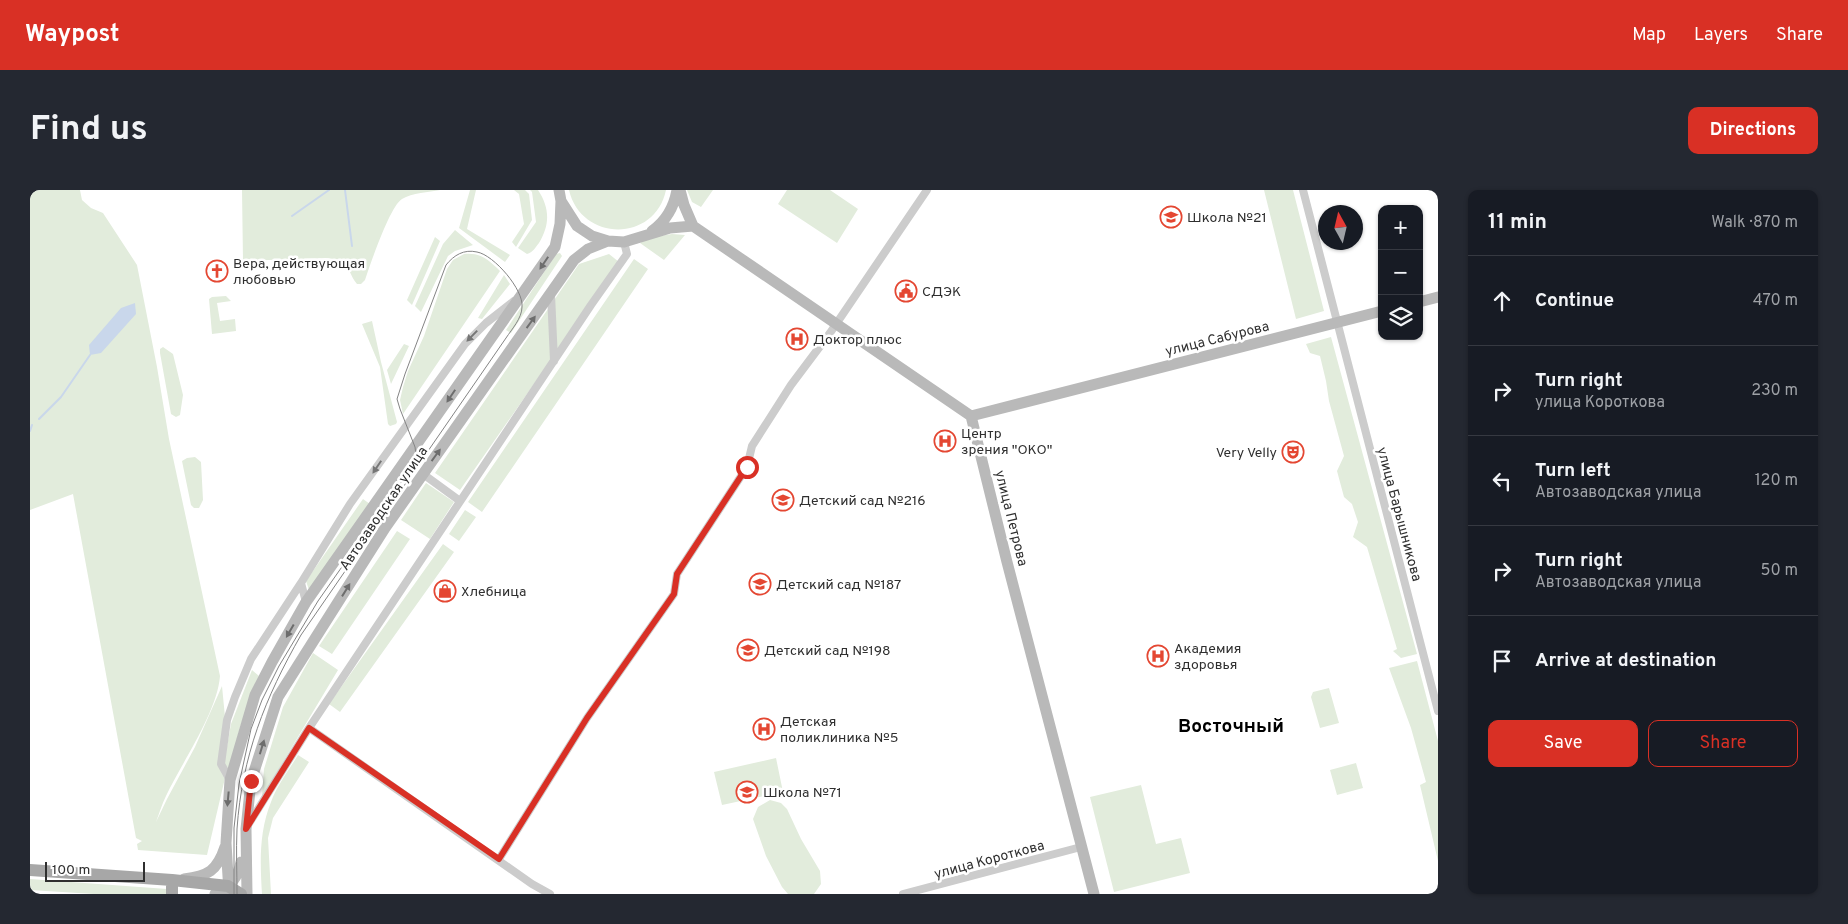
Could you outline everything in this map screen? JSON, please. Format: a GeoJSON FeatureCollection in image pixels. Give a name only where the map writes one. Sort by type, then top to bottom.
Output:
{"type":"FeatureCollection","features":[{"type":"Feature","properties":{"kind":"main road"},"geometry":{"type":"LineString","coordinates":[[678,190],[693,226],[971,416]]}},
{"type":"Feature","properties":{"kind":"main road"},"geometry":{"type":"LineString","coordinates":[[646,235],[659,226],[669,213],[678,190]]}},
{"type":"Feature","properties":{"kind":"main road"},"geometry":{"type":"LineString","coordinates":[[558,194],[577,226],[592,236],[608,241],[624,242],[670,228],[693,226]]}},
{"type":"Feature","properties":{"kind":"main road","name":"Автозаводская улица"},"geometry":{"type":"LineString","coordinates":[[228,885],[226,828],[230,780],[254,699],[272,662],[306,602],[555,247],[560,224],[558,194]]}},
{"type":"Feature","properties":{"kind":"main road","name":"Автозаводская улица"},"geometry":{"type":"LineString","coordinates":[[247,894],[246,829],[251,781],[278,697],[385,528],[574,260],[588,249],[608,241]]}},
{"type":"Feature","properties":{"kind":"main road"},"geometry":{"type":"LineString","coordinates":[[555,247],[574,260]]}},
{"type":"Feature","properties":{"kind":"main road"},"geometry":{"type":"LineString","coordinates":[[1423,301],[1438,297]]}},
{"type":"Feature","properties":{"kind":"main road","name":"улица Сабурова"},"geometry":{"type":"LineString","coordinates":[[971,416],[1378,312]]}},
{"type":"Feature","properties":{"kind":"main road","name":"улица Петрова"},"geometry":{"type":"LineString","coordinates":[[971,416],[1094,894]]}},
{"type":"Feature","properties":{"kind":"main road"},"geometry":{"type":"LineString","coordinates":[[215,894],[235,879],[239,870],[246,829],[226,828]]}},
{"type":"Feature","properties":{"kind":"main road"},"geometry":{"type":"LineString","coordinates":[[172,880],[199,877],[212,871],[219,862],[226,843]]}},
{"type":"Feature","properties":{"kind":"main road"},"geometry":{"type":"LineString","coordinates":[[30,870],[228,885],[241,894]]}},
{"type":"Feature","properties":{"kind":"main road"},"geometry":{"type":"LineString","coordinates":[[172,880],[172,894]]}},
{"type":"Feature","properties":{"kind":"street"},"geometry":{"type":"LineString","coordinates":[[499,859],[587,718],[674,594],[677,574],[747,467],[752,446],[791,385],[836,324],[927,190]]}},
{"type":"Feature","properties":{"kind":"street"},"geometry":{"type":"LineString","coordinates":[[1303,190],[1337,323]]}},
{"type":"Feature","properties":{"kind":"street"},"geometry":{"type":"LineString","coordinates":[[246,829],[309,728],[554,361],[628,254],[624,242]]}},
{"type":"Feature","properties":{"kind":"street","name":"Автозаводская улица"},"geometry":{"type":"LineString","coordinates":[[230,780],[221,764],[228,720],[235,697],[251,659],[350,504],[465,344],[486,323],[523,294]]}},
{"type":"Feature","properties":{"kind":"street"},"geometry":{"type":"LineString","coordinates":[[551,294],[554,361]]}},
{"type":"Feature","properties":{"kind":"street","name":"улица Барышникова"},"geometry":{"type":"LineString","coordinates":[[1337,323],[1438,711]]}},
{"type":"Feature","properties":{"kind":"street"},"geometry":{"type":"LineString","coordinates":[[423,474],[460,501]]}},
{"type":"Feature","properties":{"kind":"street"},"geometry":{"type":"LineString","coordinates":[[301,583],[306,602]]}},
{"type":"Feature","properties":{"kind":"street"},"geometry":{"type":"LineString","coordinates":[[309,728],[499,859],[532,884],[550,894]]}},
{"type":"Feature","properties":{"kind":"street","name":"улица Короткова"},"geometry":{"type":"LineString","coordinates":[[903,894],[1081,847]]}},
{"type":"Feature","properties":{"kind":"green space"},"geometry":{"type":"Polygon","coordinates":[[[30,190],[80,190],[82,200],[91,208],[103,213],[137,265],[169,439],[220,676],[213,706],[166,796],[156,822],[195,747],[222,686],[225,717],[218,765],[225,778],[207,855],[138,850],[137,844],[142,841],[136,838],[73,494],[30,510],[30,190]]]}},
{"type":"Feature","properties":{"kind":"green space"},"geometry":{"type":"Polygon","coordinates":[[[242,190],[440,190],[411,195],[402,199],[397,204],[381,236],[365,280],[361,284],[357,284],[345,263],[335,259],[243,261],[242,190]]]}},
{"type":"Feature","properties":{"kind":"green space"},"geometry":{"type":"Polygon","coordinates":[[[470,190],[476,190],[467,229],[510,255],[505,262],[459,228],[470,190]]]}},
{"type":"Feature","properties":{"kind":"green space"},"geometry":{"type":"Polygon","coordinates":[[[514,190],[525,190],[529,194],[532,220],[516,247],[512,242],[524,224],[519,194],[514,190]]]}},
{"type":"Feature","properties":{"kind":"green space"},"geometry":{"type":"Polygon","coordinates":[[[530,190],[538,190],[542,197],[545,203],[547,223],[539,243],[534,250],[527,254],[518,248],[536,222],[532,192],[530,190]]]}},
{"type":"Feature","properties":{"kind":"green space"},"geometry":{"type":"Polygon","coordinates":[[[569,190],[666,190],[659,207],[648,220],[634,227],[618,229],[602,227],[588,219],[576,207],[569,190]]]}},
{"type":"Feature","properties":{"kind":"green space"},"geometry":{"type":"Polygon","coordinates":[[[687,190],[713,190],[701,207],[692,202],[687,190]]]}},
{"type":"Feature","properties":{"kind":"green space"},"geometry":{"type":"Polygon","coordinates":[[[787,190],[830,190],[858,209],[837,243],[778,204],[787,190]]]}},
{"type":"Feature","properties":{"kind":"green space"},"geometry":{"type":"Polygon","coordinates":[[[1264,190],[1293,190],[1324,311],[1296,319],[1264,190]]]}},
{"type":"Feature","properties":{"kind":"green space"},"geometry":{"type":"Polygon","coordinates":[[[455,230],[473,245],[455,251],[448,256],[421,312],[415,306],[443,244],[455,230]]]}},
{"type":"Feature","properties":{"kind":"green space"},"geometry":{"type":"Polygon","coordinates":[[[672,234],[685,235],[664,260],[640,243],[648,238],[672,234]]]}},
{"type":"Feature","properties":{"kind":"green space"},"geometry":{"type":"Polygon","coordinates":[[[435,237],[440,241],[412,305],[407,300],[435,237]]]}},
{"type":"Feature","properties":{"kind":"green space"},"geometry":{"type":"Polygon","coordinates":[[[560,253],[562,256],[511,333],[506,330],[556,254],[560,253]]]}},
{"type":"Feature","properties":{"kind":"green space"},"geometry":{"type":"Polygon","coordinates":[[[464,254],[480,256],[492,263],[500,271],[403,414],[400,400],[408,371],[424,336],[447,269],[453,260],[464,254]]]}},
{"type":"Feature","properties":{"kind":"green space"},"geometry":{"type":"Polygon","coordinates":[[[609,254],[619,262],[460,490],[435,473],[579,264],[609,254]]]}},
{"type":"Feature","properties":{"kind":"green space"},"geometry":{"type":"Polygon","coordinates":[[[634,259],[648,269],[482,512],[468,502],[634,259]]]}},
{"type":"Feature","properties":{"kind":"green space"},"geometry":{"type":"Polygon","coordinates":[[[504,275],[510,284],[482,319],[478,318],[504,275]]]}},
{"type":"Feature","properties":{"kind":"green space"},"geometry":{"type":"Polygon","coordinates":[[[226,296],[231,301],[217,303],[220,321],[235,319],[236,331],[212,334],[209,299],[226,296]]]}},
{"type":"Feature","properties":{"kind":"green space"},"geometry":{"type":"Polygon","coordinates":[[[372,321],[397,422],[390,426],[388,424],[380,367],[362,324],[372,321]]]}},
{"type":"Feature","properties":{"kind":"green space"},"geometry":{"type":"Polygon","coordinates":[[[1331,337],[1417,654],[1401,658],[1393,651],[1397,649],[1367,547],[1353,537],[1358,522],[1352,504],[1344,497],[1337,471],[1344,456],[1329,401],[1320,356],[1310,353],[1306,344],[1331,337]]]}},
{"type":"Feature","properties":{"kind":"green space"},"geometry":{"type":"Polygon","coordinates":[[[404,344],[409,346],[391,384],[387,370],[404,344]]]}},
{"type":"Feature","properties":{"kind":"green space"},"geometry":{"type":"Polygon","coordinates":[[[163,347],[173,354],[183,395],[180,415],[176,417],[171,414],[160,353],[160,349],[163,347]]]}},
{"type":"Feature","properties":{"kind":"green space"},"geometry":{"type":"Polygon","coordinates":[[[195,457],[201,462],[203,500],[199,508],[194,508],[191,505],[182,461],[195,457]]]}},
{"type":"Feature","properties":{"kind":"green space"},"geometry":{"type":"Polygon","coordinates":[[[426,483],[454,502],[430,539],[401,520],[426,483]]]}},
{"type":"Feature","properties":{"kind":"green space"},"geometry":{"type":"Polygon","coordinates":[[[363,499],[370,504],[309,590],[306,581],[363,499]]]}},
{"type":"Feature","properties":{"kind":"green space"},"geometry":{"type":"Polygon","coordinates":[[[465,510],[476,517],[459,541],[449,534],[465,510]]]}},
{"type":"Feature","properties":{"kind":"green space"},"geometry":{"type":"Polygon","coordinates":[[[397,531],[410,539],[332,654],[319,646],[397,531]]]}},
{"type":"Feature","properties":{"kind":"green space"},"geometry":{"type":"Polygon","coordinates":[[[443,544],[454,552],[340,712],[329,704],[443,544]]]}},
{"type":"Feature","properties":{"kind":"green space"},"geometry":{"type":"Polygon","coordinates":[[[313,653],[338,670],[262,797],[264,769],[283,707],[313,653]]]}},
{"type":"Feature","properties":{"kind":"green space"},"geometry":{"type":"Polygon","coordinates":[[[1417,661],[1438,741],[1438,861],[1420,785],[1426,782],[1411,728],[1389,668],[1417,661]]]}},
{"type":"Feature","properties":{"kind":"green space"},"geometry":{"type":"Polygon","coordinates":[[[252,670],[259,676],[240,727],[229,770],[224,763],[231,724],[252,670]]]}},
{"type":"Feature","properties":{"kind":"green space"},"geometry":{"type":"Polygon","coordinates":[[[1329,688],[1339,723],[1320,728],[1311,697],[1313,692],[1329,688]]]}},
{"type":"Feature","properties":{"kind":"green space"},"geometry":{"type":"Polygon","coordinates":[[[298,755],[309,762],[273,818],[268,838],[271,894],[262,894],[261,847],[267,813],[276,790],[298,755]]]}},
{"type":"Feature","properties":{"kind":"green space"},"geometry":{"type":"Polygon","coordinates":[[[776,758],[783,792],[722,805],[714,772],[776,758]]]}},
{"type":"Feature","properties":{"kind":"green space"},"geometry":{"type":"Polygon","coordinates":[[[1356,763],[1363,788],[1337,795],[1330,770],[1356,763]]]}},
{"type":"Feature","properties":{"kind":"green space"},"geometry":{"type":"Polygon","coordinates":[[[1141,785],[1156,844],[1181,838],[1190,873],[1114,892],[1090,797],[1141,785]]]}},
{"type":"Feature","properties":{"kind":"green space"},"geometry":{"type":"Polygon","coordinates":[[[770,800],[781,803],[787,809],[801,839],[820,871],[821,884],[814,894],[788,894],[782,887],[766,856],[753,819],[758,807],[770,800]]]}},
{"type":"Feature","properties":{"kind":"green space"},"geometry":{"type":"Polygon","coordinates":[[[30,879],[167,889],[169,894],[94,894],[30,890],[30,879]]]}},
{"type":"Feature","properties":{"kind":"water"},"geometry":{"type":"Polygon","coordinates":[[[135,303],[136,314],[101,353],[90,355],[89,345],[121,308],[135,303]]]}},
{"type":"Feature","properties":{"kind":"waterway"},"geometry":{"type":"LineString","coordinates":[[292,216],[329,190]]}},
{"type":"Feature","properties":{"kind":"waterway"},"geometry":{"type":"LineString","coordinates":[[345,190],[352,246]]}},
{"type":"Feature","properties":{"kind":"waterway"},"geometry":{"type":"LineString","coordinates":[[39,419],[61,397],[90,355]]}},
{"type":"Feature","properties":{"kind":"waterway"},"geometry":{"type":"LineString","coordinates":[[30,431],[32,425]]}},
{"type":"Feature","properties":{"kind":"tram line"},"geometry":{"type":"LineString","coordinates":[[234,894],[234,828],[239,784],[251,729],[262,700],[279,666],[318,601],[414,464],[415,447],[397,399],[446,265],[452,258],[464,252],[477,252],[491,259],[507,274],[518,292],[522,311],[514,327],[301,635],[288,658],[257,728],[244,777],[237,829],[237,894]]}},
{"type":"Feature","properties":{"kind":"place","name":"Школа №21"},"geometry":{"type":"Point","coordinates":[1171,217]}},
{"type":"Feature","properties":{"kind":"place","name":"Вера, действующая любовью"},"geometry":{"type":"Point","coordinates":[217,271]}},
{"type":"Feature","properties":{"kind":"place","name":"СДЭК"},"geometry":{"type":"Point","coordinates":[906,291]}},
{"type":"Feature","properties":{"kind":"place","name":"Доктор плюс"},"geometry":{"type":"Point","coordinates":[797,339]}},
{"type":"Feature","properties":{"kind":"place","name":"Центр зрения \"ОКО\""},"geometry":{"type":"Point","coordinates":[945,441]}},
{"type":"Feature","properties":{"kind":"place","name":"Very Velly"},"geometry":{"type":"Point","coordinates":[1293,452]}},
{"type":"Feature","properties":{"kind":"place","name":"Детский сад №216"},"geometry":{"type":"Point","coordinates":[783,500]}},
{"type":"Feature","properties":{"kind":"place","name":"Детский сад №187"},"geometry":{"type":"Point","coordinates":[760,584]}},
{"type":"Feature","properties":{"kind":"place","name":"Хлебница"},"geometry":{"type":"Point","coordinates":[445,591]}},
{"type":"Feature","properties":{"kind":"place","name":"Детский сад №198"},"geometry":{"type":"Point","coordinates":[748,650]}},
{"type":"Feature","properties":{"kind":"place","name":"Академия здоровья"},"geometry":{"type":"Point","coordinates":[1158,656]}},
{"type":"Feature","properties":{"kind":"place","name":"Детская поликлиника №5"},"geometry":{"type":"Point","coordinates":[764,729]}},
{"type":"Feature","properties":{"kind":"place","name":"Школа №71"},"geometry":{"type":"Point","coordinates":[747,792]}},
{"type":"Feature","properties":{"kind":"district","name":"Восточный"},"geometry":{"type":"Point","coordinates":[1231,725]}},
{"type":"Feature","properties":{"kind":"route"},"geometry":{"type":"LineString","coordinates":[[251,781],[246,829],[309,728],[499,859],[587,718],[674,594],[677,574],[747,467]]}}]}
